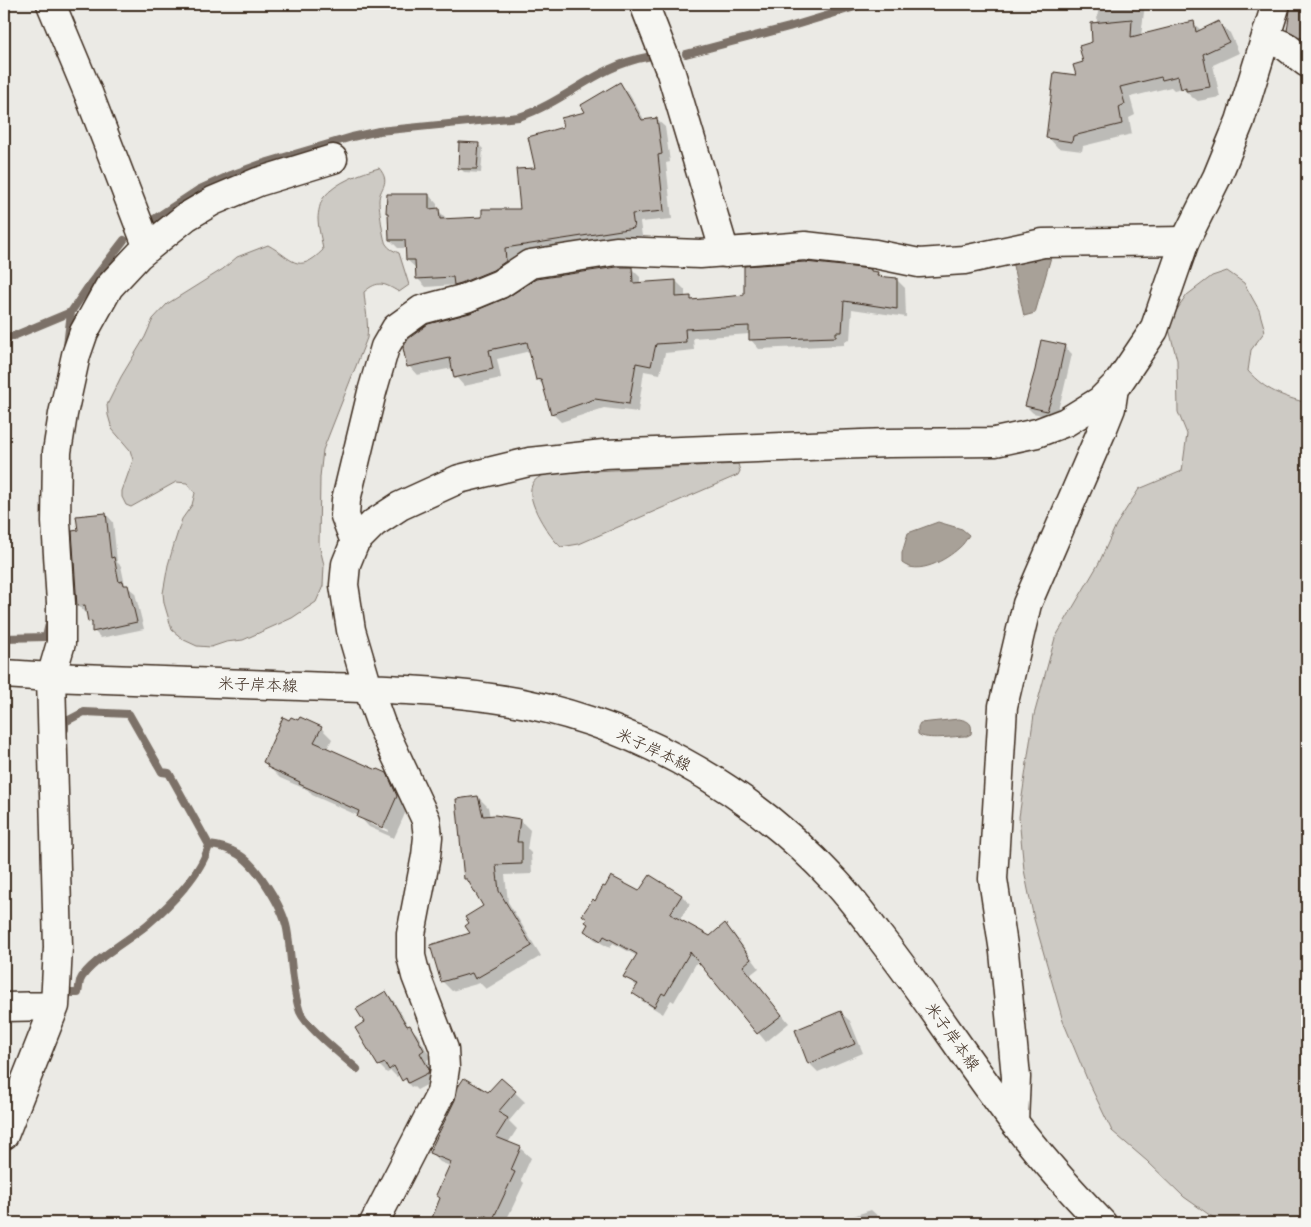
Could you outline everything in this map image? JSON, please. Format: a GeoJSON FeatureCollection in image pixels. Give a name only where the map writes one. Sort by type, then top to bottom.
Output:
{"type":"FeatureCollection","features":[{"type":"Feature","properties":{"kind":"street"},"geometry":{"type":"LineString","coordinates":[[51,4],[100,122],[148,248]]}},
{"type":"Feature","properties":{"kind":"street"},"geometry":{"type":"LineString","coordinates":[[644,4],[671,72],[725,252]]}},
{"type":"Feature","properties":{"kind":"street"},"geometry":{"type":"LineString","coordinates":[[374,1223],[440,1093],[445,1068],[444,1049],[416,976],[411,956],[411,934],[426,856],[428,837],[426,820],[380,724],[351,630],[344,585],[346,564],[355,542],[374,523],[417,497],[459,478],[510,466],[604,454],[888,443],[995,442],[1037,433],[1066,422],[1100,401],[1114,388],[1154,330],[1185,241],[1217,177],[1240,121],[1276,4]]}},
{"type":"Feature","properties":{"kind":"street"},"geometry":{"type":"LineString","coordinates":[[1266,38],[1285,46],[1307,63]]}},
{"type":"Feature","properties":{"kind":"street"},"geometry":{"type":"LineString","coordinates":[[4,1135],[55,1006],[58,947],[51,677],[61,643],[56,522],[57,452],[62,414],[76,355],[84,332],[109,288],[139,255],[186,217],[213,201],[258,182],[333,159]]}},
{"type":"Feature","properties":{"kind":"street"},"geometry":{"type":"LineString","coordinates":[[355,542],[345,516],[346,500],[385,347],[396,328],[421,310],[466,298],[500,284],[530,264],[616,251],[700,254],[805,246],[875,254],[919,263],[964,260],[1043,243],[1185,241]]}},
{"type":"Feature","properties":{"kind":"street"},"geometry":{"type":"LineString","coordinates":[[1014,1122],[1016,1077],[1004,952],[993,880],[1003,706],[1027,604],[1111,408],[1114,388]]}},
{"type":"Feature","properties":{"kind":"street","name":"米子岸本線"},"geometry":{"type":"LineString","coordinates":[[4,674],[368,688],[493,698],[577,717],[659,749],[694,767],[767,818],[836,882],[892,953],[1014,1122],[1064,1183],[1102,1223]]}},
{"type":"Feature","properties":{"kind":"street"},"geometry":{"type":"LineString","coordinates":[[4,1007],[55,1006]]}},
{"type":"Feature","properties":{"kind":"shaded area"},"geometry":{"type":"Polygon","coordinates":[[[379,168],[383,173],[385,182],[379,201],[385,241],[393,251],[399,253],[409,285],[399,292],[385,285],[377,284],[364,292],[367,338],[323,450],[320,477],[319,544],[324,565],[323,586],[316,602],[292,618],[243,640],[226,642],[211,647],[197,646],[184,640],[172,630],[163,593],[168,565],[182,519],[192,505],[195,493],[187,483],[176,482],[131,507],[126,505],[122,497],[122,491],[133,460],[130,450],[112,429],[107,405],[153,319],[167,304],[223,269],[237,257],[268,245],[295,262],[307,262],[314,258],[323,250],[318,219],[321,202],[324,197],[335,187],[357,175],[379,168]]]}},
{"type":"Feature","properties":{"kind":"shaded area"},"geometry":{"type":"Polygon","coordinates":[[[1051,257],[1035,313],[1024,316],[1012,261],[1051,257]]]}},
{"type":"Feature","properties":{"kind":"shaded area"},"geometry":{"type":"Polygon","coordinates":[[[1227,271],[1244,283],[1259,310],[1265,331],[1251,350],[1248,371],[1275,392],[1307,403],[1307,1223],[1221,1223],[1184,1197],[1147,1161],[1112,1131],[1087,1079],[1063,1021],[1034,919],[1024,870],[1019,817],[1034,715],[1055,638],[1099,563],[1116,525],[1139,489],[1182,471],[1187,434],[1178,412],[1177,360],[1169,329],[1174,314],[1187,295],[1212,276],[1227,271]]]}},
{"type":"Feature","properties":{"kind":"shaded area"},"geometry":{"type":"Polygon","coordinates":[[[738,464],[740,471],[738,475],[579,544],[561,547],[550,535],[539,518],[532,500],[533,482],[551,473],[738,464]]]}},
{"type":"Feature","properties":{"kind":"shaded area"},"geometry":{"type":"Polygon","coordinates":[[[938,522],[962,529],[969,535],[953,553],[932,565],[916,568],[902,563],[902,553],[908,533],[938,522]]]}},
{"type":"Feature","properties":{"kind":"shaded area"},"geometry":{"type":"Polygon","coordinates":[[[959,719],[970,723],[971,734],[967,736],[934,738],[918,734],[920,723],[959,719]]]}},
{"type":"Feature","properties":{"kind":"building"},"geometry":{"type":"Polygon","coordinates":[[[1291,4],[1307,4],[1307,41],[1287,30],[1291,4]]]}},
{"type":"Feature","properties":{"kind":"building"},"geometry":{"type":"Polygon","coordinates":[[[1132,19],[1131,37],[1194,21],[1196,32],[1219,21],[1229,42],[1203,54],[1210,87],[1186,91],[1186,87],[1181,89],[1178,76],[1162,80],[1161,77],[1120,87],[1125,104],[1119,107],[1122,124],[1073,136],[1072,142],[1046,138],[1054,72],[1076,75],[1073,65],[1083,62],[1079,46],[1092,42],[1091,23],[1132,19]]]}},
{"type":"Feature","properties":{"kind":"building"},"geometry":{"type":"Polygon","coordinates":[[[620,82],[642,120],[657,118],[662,154],[658,155],[664,211],[632,214],[634,228],[505,248],[506,261],[493,270],[454,285],[453,277],[416,279],[415,260],[406,260],[405,240],[389,240],[388,213],[386,213],[387,194],[429,194],[429,209],[439,208],[440,219],[482,217],[482,209],[520,209],[516,169],[535,168],[528,137],[563,127],[561,118],[585,112],[581,105],[620,82]]]}},
{"type":"Feature","properties":{"kind":"building"},"geometry":{"type":"Polygon","coordinates":[[[459,142],[479,143],[477,169],[458,169],[459,142]]]}},
{"type":"Feature","properties":{"kind":"building"},"geometry":{"type":"Polygon","coordinates":[[[805,262],[871,269],[871,271],[878,272],[877,276],[897,278],[897,309],[844,301],[842,332],[836,332],[836,337],[749,340],[749,326],[685,329],[686,342],[656,344],[651,366],[636,363],[629,404],[595,399],[551,414],[541,379],[536,380],[527,342],[489,350],[493,369],[454,378],[450,358],[407,367],[403,348],[408,339],[428,324],[470,313],[506,298],[536,279],[617,267],[632,267],[633,283],[676,280],[676,297],[691,296],[691,300],[744,295],[744,266],[805,262]]]}},
{"type":"Feature","properties":{"kind":"building"},"geometry":{"type":"Polygon","coordinates":[[[1041,340],[1065,345],[1056,386],[1047,411],[1025,406],[1041,340]]]}},
{"type":"Feature","properties":{"kind":"building"},"geometry":{"type":"Polygon","coordinates":[[[106,513],[111,558],[114,557],[119,582],[123,581],[124,585],[128,585],[137,622],[92,632],[92,621],[88,622],[85,605],[77,606],[72,531],[78,530],[76,516],[106,513]]]}},
{"type":"Feature","properties":{"kind":"building"},"geometry":{"type":"Polygon","coordinates":[[[283,717],[289,720],[291,717],[298,720],[300,717],[322,727],[314,742],[387,773],[397,796],[383,828],[357,817],[359,811],[299,784],[300,782],[267,767],[268,765],[263,762],[283,717]]]}},
{"type":"Feature","properties":{"kind":"building"},"geometry":{"type":"Polygon","coordinates":[[[478,796],[483,816],[495,815],[520,819],[517,842],[522,842],[522,864],[496,865],[499,891],[532,946],[475,979],[472,973],[441,982],[430,945],[470,933],[465,926],[469,923],[465,917],[483,906],[467,879],[464,879],[456,799],[478,796]]]}},
{"type":"Feature","properties":{"kind":"building"},"geometry":{"type":"Polygon","coordinates":[[[650,875],[682,895],[670,914],[710,936],[725,923],[751,959],[743,966],[782,1015],[757,1034],[690,952],[665,995],[662,993],[654,1007],[632,993],[638,984],[623,977],[637,954],[604,936],[601,941],[584,931],[588,924],[585,922],[587,919],[582,915],[593,899],[595,901],[611,876],[639,891],[650,875]]]}},
{"type":"Feature","properties":{"kind":"building"},"geometry":{"type":"Polygon","coordinates":[[[386,991],[407,1026],[410,1025],[424,1050],[420,1053],[429,1069],[428,1073],[408,1083],[406,1078],[402,1081],[394,1066],[389,1070],[385,1063],[378,1066],[355,1028],[364,1022],[356,1009],[386,991]]]}},
{"type":"Feature","properties":{"kind":"building"},"geometry":{"type":"Polygon","coordinates":[[[841,1011],[855,1044],[808,1064],[795,1030],[841,1011]]]}},
{"type":"Feature","properties":{"kind":"building"},"geometry":{"type":"Polygon","coordinates":[[[464,1078],[488,1092],[501,1078],[516,1091],[498,1112],[508,1118],[496,1137],[521,1147],[511,1170],[515,1172],[493,1219],[483,1215],[479,1223],[430,1223],[440,1198],[436,1195],[451,1162],[429,1153],[455,1100],[458,1087],[464,1078]]]}},
{"type":"Feature","properties":{"kind":"waterway"},"geometry":{"type":"LineString","coordinates":[[686,54],[789,27],[865,4]]}},
{"type":"Feature","properties":{"kind":"waterway"},"geometry":{"type":"LineString","coordinates":[[154,219],[198,190],[261,164],[379,131],[519,117],[552,102],[613,68],[647,57]]}},
{"type":"Feature","properties":{"kind":"waterway"},"geometry":{"type":"LineString","coordinates":[[67,346],[71,312],[124,240]]}},
{"type":"Feature","properties":{"kind":"waterway"},"geometry":{"type":"LineString","coordinates":[[4,340],[71,312]]}},
{"type":"Feature","properties":{"kind":"waterway"},"geometry":{"type":"LineString","coordinates":[[4,638],[46,637],[49,624]]}},
{"type":"Feature","properties":{"kind":"waterway"},"geometry":{"type":"LineString","coordinates":[[65,729],[65,722],[84,712],[129,714],[162,772],[169,773],[209,845],[200,866],[166,908],[141,930],[91,966],[80,981],[78,993],[67,993]]}},
{"type":"Feature","properties":{"kind":"waterway"},"geometry":{"type":"LineString","coordinates":[[209,845],[231,850],[238,854],[261,877],[275,899],[285,920],[295,992],[300,1012],[317,1034],[357,1069]]}}]}
